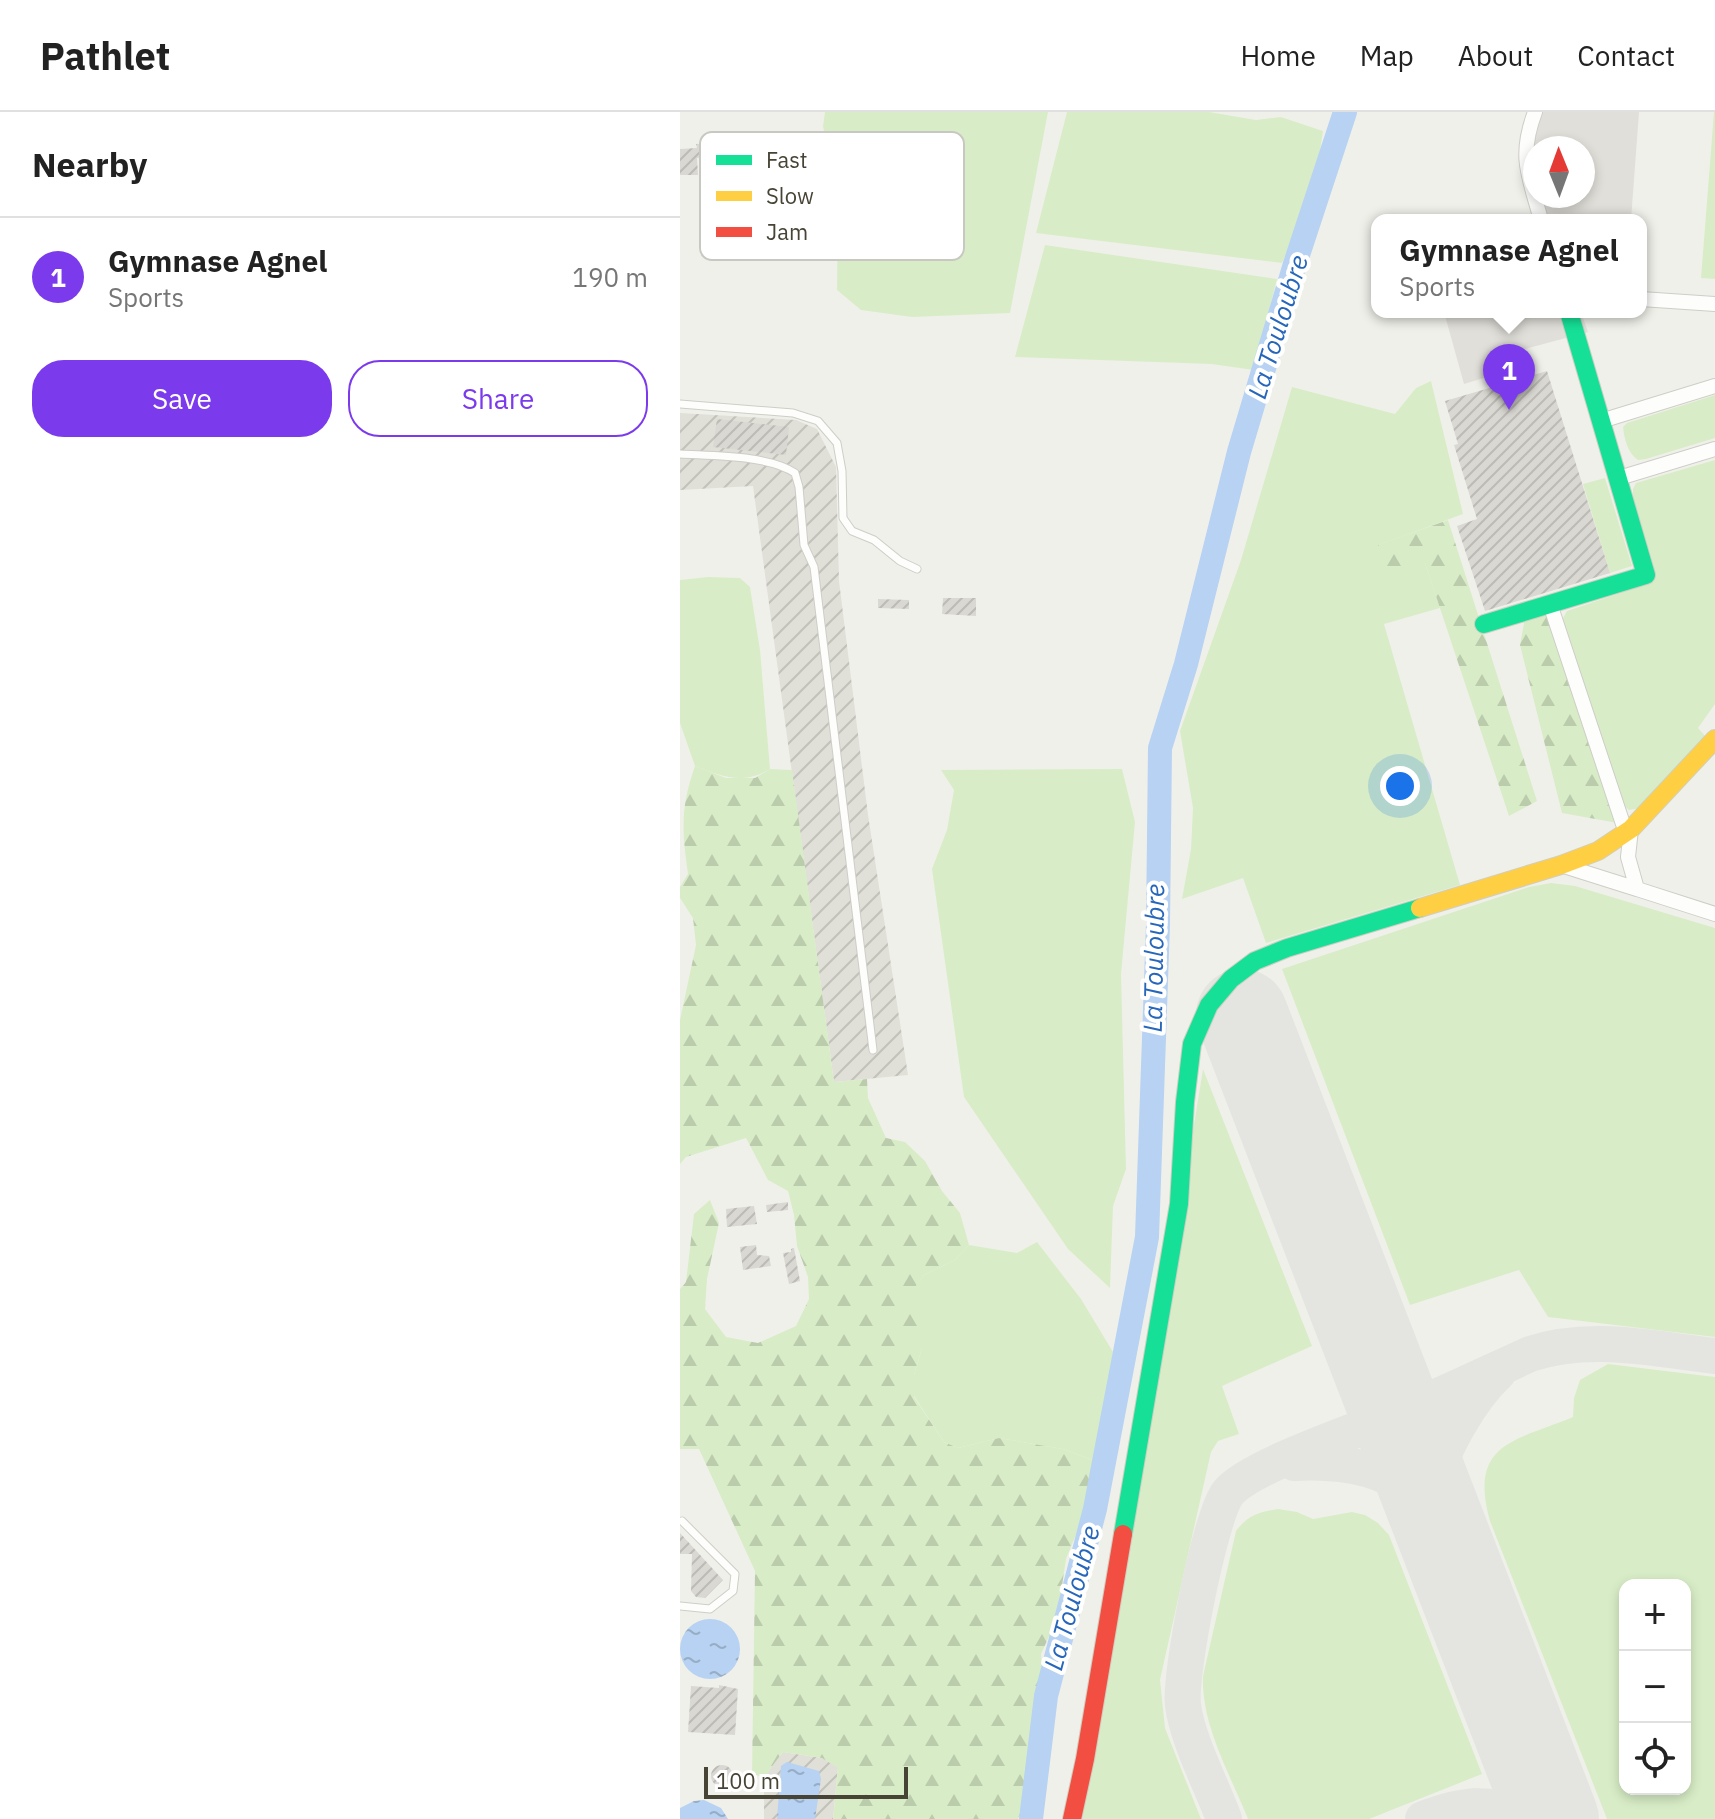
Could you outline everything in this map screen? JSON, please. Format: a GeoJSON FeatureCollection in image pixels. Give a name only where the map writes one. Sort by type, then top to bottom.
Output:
{"type":"FeatureCollection","features":[{"type":"Feature","properties":{"kind":"street"},"geometry":{"type":"LineString","coordinates":[[1535,112],[1526,138],[1525,165],[1539,214]]}},
{"type":"Feature","properties":{"kind":"street"},"geometry":{"type":"LineString","coordinates":[[1647,299],[1715,304]]}},
{"type":"Feature","properties":{"kind":"street"},"geometry":{"type":"LineString","coordinates":[[1484,624],[1646,575],[1571,318]]}},
{"type":"Feature","properties":{"kind":"street"},"geometry":{"type":"LineString","coordinates":[[1601,421],[1715,386]]}},
{"type":"Feature","properties":{"kind":"street"},"geometry":{"type":"LineString","coordinates":[[1619,478],[1715,449]]}},
{"type":"Feature","properties":{"kind":"street"},"geometry":{"type":"LineString","coordinates":[[1550,604],[1623,824],[1631,829]]}},
{"type":"Feature","properties":{"kind":"street"},"geometry":{"type":"LineString","coordinates":[[1072,1819],[1085,1759],[1179,1204],[1192,1044],[1209,1005],[1231,979],[1255,961],[1287,948],[1598,851],[1631,829],[1715,739]]}},
{"type":"Feature","properties":{"kind":"street"},"geometry":{"type":"LineString","coordinates":[[1631,829],[1628,857],[1637,889]]}},
{"type":"Feature","properties":{"kind":"street"},"geometry":{"type":"LineString","coordinates":[[1561,865],[1715,914]]}},
{"type":"Feature","properties":{"kind":"lane"},"geometry":{"type":"LineString","coordinates":[[680,404],[793,413],[818,421],[837,443],[842,471],[843,518],[852,531],[874,540],[900,561],[917,569]]}},
{"type":"Feature","properties":{"kind":"lane"},"geometry":{"type":"LineString","coordinates":[[680,454],[785,466],[795,473],[804,545],[814,567],[873,1050]]}},
{"type":"Feature","properties":{"kind":"lane"},"geometry":{"type":"LineString","coordinates":[[680,1606],[710,1609],[733,1591],[735,1574],[682,1521]]}},
{"type":"Feature","properties":{"kind":"shaded area"},"geometry":{"type":"Polygon","coordinates":[[[1540,112],[1639,112],[1631,214],[1544,214],[1542,208],[1595,208],[1595,136],[1533,136],[1540,112]]]}},
{"type":"Feature","properties":{"kind":"shaded area"},"geometry":{"type":"Polygon","coordinates":[[[1446,318],[1583,318],[1588,332],[1521,350],[1523,366],[1464,384],[1446,318]]]}},
{"type":"Feature","properties":{"kind":"shaded area"},"geometry":{"type":"Polygon","coordinates":[[[680,413],[796,420],[817,429],[836,467],[839,581],[868,815],[908,1075],[834,1082],[753,486],[680,490],[680,413]]]}},
{"type":"Feature","properties":{"kind":"shaded area"},"geometry":{"type":"Polygon","coordinates":[[[783,1752],[822,1758],[838,1767],[833,1819],[764,1819],[764,1777],[783,1752]]]}},
{"type":"Feature","properties":{"kind":"green space"},"geometry":{"type":"Polygon","coordinates":[[[825,112],[1048,112],[1010,313],[912,317],[861,310],[837,290],[837,260],[964,260],[964,132],[824,132],[825,112]]]}},
{"type":"Feature","properties":{"kind":"green space"},"geometry":{"type":"Polygon","coordinates":[[[1067,112],[1209,112],[1256,120],[1281,117],[1323,131],[1314,191],[1282,263],[1036,233],[1067,112]]]}},
{"type":"Feature","properties":{"kind":"green space"},"geometry":{"type":"Polygon","coordinates":[[[1715,112],[1715,279],[1701,278],[1715,112]]]}},
{"type":"Feature","properties":{"kind":"green space"},"geometry":{"type":"Polygon","coordinates":[[[1045,245],[1277,279],[1254,370],[1211,364],[1015,357],[1045,245]]]}},
{"type":"Feature","properties":{"kind":"green space"},"geometry":{"type":"Polygon","coordinates":[[[1431,381],[1463,514],[1379,545],[1425,563],[1440,608],[1384,624],[1460,885],[1266,943],[1243,878],[1182,899],[1191,849],[1193,808],[1180,731],[1241,560],[1292,387],[1395,414],[1416,388],[1431,381]]]}},
{"type":"Feature","properties":{"kind":"green space"},"geometry":{"type":"Polygon","coordinates":[[[1715,395],[1715,438],[1646,459],[1638,460],[1632,454],[1623,427],[1627,423],[1715,395]]]}},
{"type":"Feature","properties":{"kind":"green space"},"geometry":{"type":"Polygon","coordinates":[[[1715,460],[1715,704],[1698,728],[1707,738],[1641,808],[1629,810],[1623,805],[1563,618],[1567,611],[1647,584],[1653,577],[1654,567],[1633,497],[1636,483],[1715,460]]]}},
{"type":"Feature","properties":{"kind":"green space"},"geometry":{"type":"Polygon","coordinates":[[[1605,478],[1632,566],[1610,573],[1583,484],[1605,478]]]}},
{"type":"Feature","properties":{"kind":"green space"},"geometry":{"type":"Polygon","coordinates":[[[1448,520],[1537,801],[1509,816],[1425,563],[1389,575],[1378,545],[1448,520]]]}},
{"type":"Feature","properties":{"kind":"green space"},"geometry":{"type":"Polygon","coordinates":[[[740,578],[750,587],[760,650],[770,769],[751,777],[733,778],[695,766],[680,723],[680,580],[740,578]]]}},
{"type":"Feature","properties":{"kind":"green space"},"geometry":{"type":"Polygon","coordinates":[[[1550,604],[1623,824],[1562,813],[1520,645],[1526,612],[1550,604]]]}},
{"type":"Feature","properties":{"kind":"green space"},"geometry":{"type":"Polygon","coordinates":[[[695,766],[726,778],[755,778],[770,769],[792,770],[834,1082],[867,1079],[868,1098],[886,1138],[905,1142],[925,1161],[942,1191],[960,1213],[969,1245],[955,1260],[924,1275],[904,1302],[922,1328],[922,1348],[914,1375],[914,1397],[944,1442],[958,1448],[999,1438],[1063,1449],[1095,1461],[1086,1510],[1066,1559],[1057,1619],[1041,1654],[1043,1680],[1021,1814],[1017,1819],[833,1819],[838,1768],[822,1758],[783,1752],[764,1777],[752,1774],[755,1571],[699,1449],[680,1449],[680,1289],[686,1282],[694,1214],[710,1200],[719,1223],[707,1279],[705,1309],[726,1337],[758,1343],[796,1326],[809,1299],[808,1277],[797,1246],[788,1191],[768,1180],[746,1138],[686,1157],[680,1164],[680,1020],[696,945],[693,918],[680,898],[680,887],[688,874],[684,820],[695,766]]]}},
{"type":"Feature","properties":{"kind":"green space"},"geometry":{"type":"Polygon","coordinates":[[[1122,769],[1135,822],[1121,974],[1126,1169],[1113,1206],[1110,1288],[1068,1249],[964,1097],[932,869],[947,830],[954,790],[941,770],[1122,769]]]}},
{"type":"Feature","properties":{"kind":"green space"},"geometry":{"type":"Polygon","coordinates":[[[1551,883],[1575,886],[1715,928],[1715,1337],[1548,1317],[1519,1270],[1410,1305],[1282,969],[1529,887],[1551,883]]]}},
{"type":"Feature","properties":{"kind":"green space"},"geometry":{"type":"Polygon","coordinates":[[[1203,1069],[1312,1346],[1222,1386],[1239,1434],[1218,1441],[1211,1452],[1160,1680],[1165,1728],[1201,1819],[1082,1819],[1203,1069]]]}},
{"type":"Feature","properties":{"kind":"green space"},"geometry":{"type":"Polygon","coordinates":[[[1037,1242],[1081,1299],[1113,1352],[1095,1461],[1063,1449],[999,1438],[958,1448],[944,1442],[914,1396],[914,1375],[922,1348],[903,1302],[924,1275],[955,1260],[969,1245],[1017,1253],[1037,1242]]]}},
{"type":"Feature","properties":{"kind":"green space"},"geometry":{"type":"Polygon","coordinates":[[[1608,1364],[1715,1377],[1715,1819],[1607,1819],[1490,1521],[1485,1495],[1491,1460],[1515,1440],[1573,1417],[1574,1398],[1580,1380],[1608,1364]]]}},
{"type":"Feature","properties":{"kind":"green space"},"geometry":{"type":"Polygon","coordinates":[[[1278,1509],[1313,1519],[1352,1512],[1365,1515],[1389,1535],[1482,1774],[1369,1819],[1248,1819],[1212,1731],[1203,1676],[1236,1531],[1254,1515],[1278,1509]]]}},
{"type":"Feature","properties":{"kind":"water"},"geometry":{"type":"Polygon","coordinates":[[[710,1619],[722,1621],[731,1628],[738,1637],[738,1661],[731,1670],[722,1677],[710,1679],[698,1677],[689,1670],[682,1661],[680,1649],[682,1637],[689,1628],[698,1621],[710,1619]]]}},
{"type":"Feature","properties":{"kind":"water"},"geometry":{"type":"Polygon","coordinates":[[[787,1762],[819,1771],[821,1779],[815,1819],[777,1819],[781,1766],[787,1762]]]}},
{"type":"Feature","properties":{"kind":"water"},"geometry":{"type":"Polygon","coordinates":[[[704,1800],[721,1808],[728,1819],[680,1819],[680,1808],[704,1800]]]}},
{"type":"Feature","properties":{"kind":"building"},"geometry":{"type":"Polygon","coordinates":[[[696,144],[700,144],[698,175],[680,175],[680,149],[697,148],[696,144]]]}},
{"type":"Feature","properties":{"kind":"building"},"geometry":{"type":"Polygon","coordinates":[[[1547,371],[1610,573],[1485,611],[1457,526],[1477,519],[1454,445],[1458,444],[1445,401],[1547,371]]]}},
{"type":"Feature","properties":{"kind":"building"},"geometry":{"type":"Polygon","coordinates":[[[717,419],[789,427],[786,455],[713,447],[717,419]]]}},
{"type":"Feature","properties":{"kind":"building"},"geometry":{"type":"Polygon","coordinates":[[[943,598],[976,598],[976,616],[942,614],[943,598]]]}},
{"type":"Feature","properties":{"kind":"building"},"geometry":{"type":"Polygon","coordinates":[[[878,599],[909,600],[909,609],[878,608],[878,599]]]}},
{"type":"Feature","properties":{"kind":"building"},"geometry":{"type":"Polygon","coordinates":[[[788,1202],[788,1210],[767,1212],[766,1205],[788,1202]]]}},
{"type":"Feature","properties":{"kind":"building"},"geometry":{"type":"Polygon","coordinates":[[[754,1206],[757,1224],[727,1227],[726,1209],[754,1206]]]}},
{"type":"Feature","properties":{"kind":"building"},"geometry":{"type":"Polygon","coordinates":[[[756,1245],[757,1255],[769,1256],[771,1266],[743,1270],[740,1247],[756,1245]]]}},
{"type":"Feature","properties":{"kind":"building"},"geometry":{"type":"Polygon","coordinates":[[[794,1248],[800,1281],[789,1284],[783,1253],[791,1252],[794,1248]]]}},
{"type":"Feature","properties":{"kind":"building"},"geometry":{"type":"Polygon","coordinates":[[[680,1533],[723,1580],[705,1598],[696,1597],[691,1591],[692,1554],[680,1554],[680,1533]]]}},
{"type":"Feature","properties":{"kind":"building"},"geometry":{"type":"Polygon","coordinates":[[[719,1685],[738,1689],[735,1735],[688,1732],[691,1686],[719,1688],[719,1685]]]}},
{"type":"Feature","properties":{"kind":"building"},"geometry":{"type":"Polygon","coordinates":[[[722,1765],[730,1768],[733,1776],[730,1784],[722,1787],[714,1784],[711,1776],[714,1768],[722,1765]]]}},
{"type":"Feature","properties":{"kind":"waterway","name":"La Touloubre"},"geometry":{"type":"LineString","coordinates":[[1031,1819],[1046,1696],[1095,1509],[1147,1237],[1158,924],[1160,748],[1186,664],[1239,452],[1295,264],[1345,112]]}},
{"type":"Feature","properties":{"kind":"taxiway"},"geometry":{"type":"LineString","coordinates":[[1224,1819],[1189,1733],[1183,1688],[1205,1562],[1228,1493],[1239,1483],[1279,1461],[1409,1409],[1530,1354],[1553,1348],[1599,1344],[1715,1356]]}},
{"type":"Feature","properties":{"kind":"taxiway"},"geometry":{"type":"LineString","coordinates":[[1437,1521],[1434,1489],[1442,1459],[1467,1411],[1498,1373]]}},
{"type":"Feature","properties":{"kind":"taxiway"},"geometry":{"type":"LineString","coordinates":[[1294,1463],[1340,1464],[1371,1470],[1399,1483],[1415,1495],[1437,1521]]}},
{"type":"Feature","properties":{"kind":"taxiway"},"geometry":{"type":"LineString","coordinates":[[1423,1819],[1476,1806],[1501,1809],[1529,1819]]}},
{"type":"Feature","properties":{"kind":"runway"},"geometry":{"type":"LineString","coordinates":[[1242,1015],[1553,1819]]}},
{"type":"Feature","properties":{"kind":"traffic: fast"},"geometry":{"type":"LineString","coordinates":[[1484,624],[1646,575],[1571,318]]}},
{"type":"Feature","properties":{"kind":"traffic: fast"},"geometry":{"type":"LineString","coordinates":[[1123,1534],[1179,1204],[1192,1044],[1209,1005],[1231,979],[1255,961],[1287,948],[1420,908]]}},
{"type":"Feature","properties":{"kind":"traffic: slow"},"geometry":{"type":"LineString","coordinates":[[1420,908],[1598,851],[1631,829],[1715,739]]}},
{"type":"Feature","properties":{"kind":"traffic: jam"},"geometry":{"type":"LineString","coordinates":[[1072,1819],[1123,1534]]}},
{"type":"Feature","properties":{"kind":"place","name":"Gymnase Agnel"},"geometry":{"type":"Point","coordinates":[1509,410]}}]}
